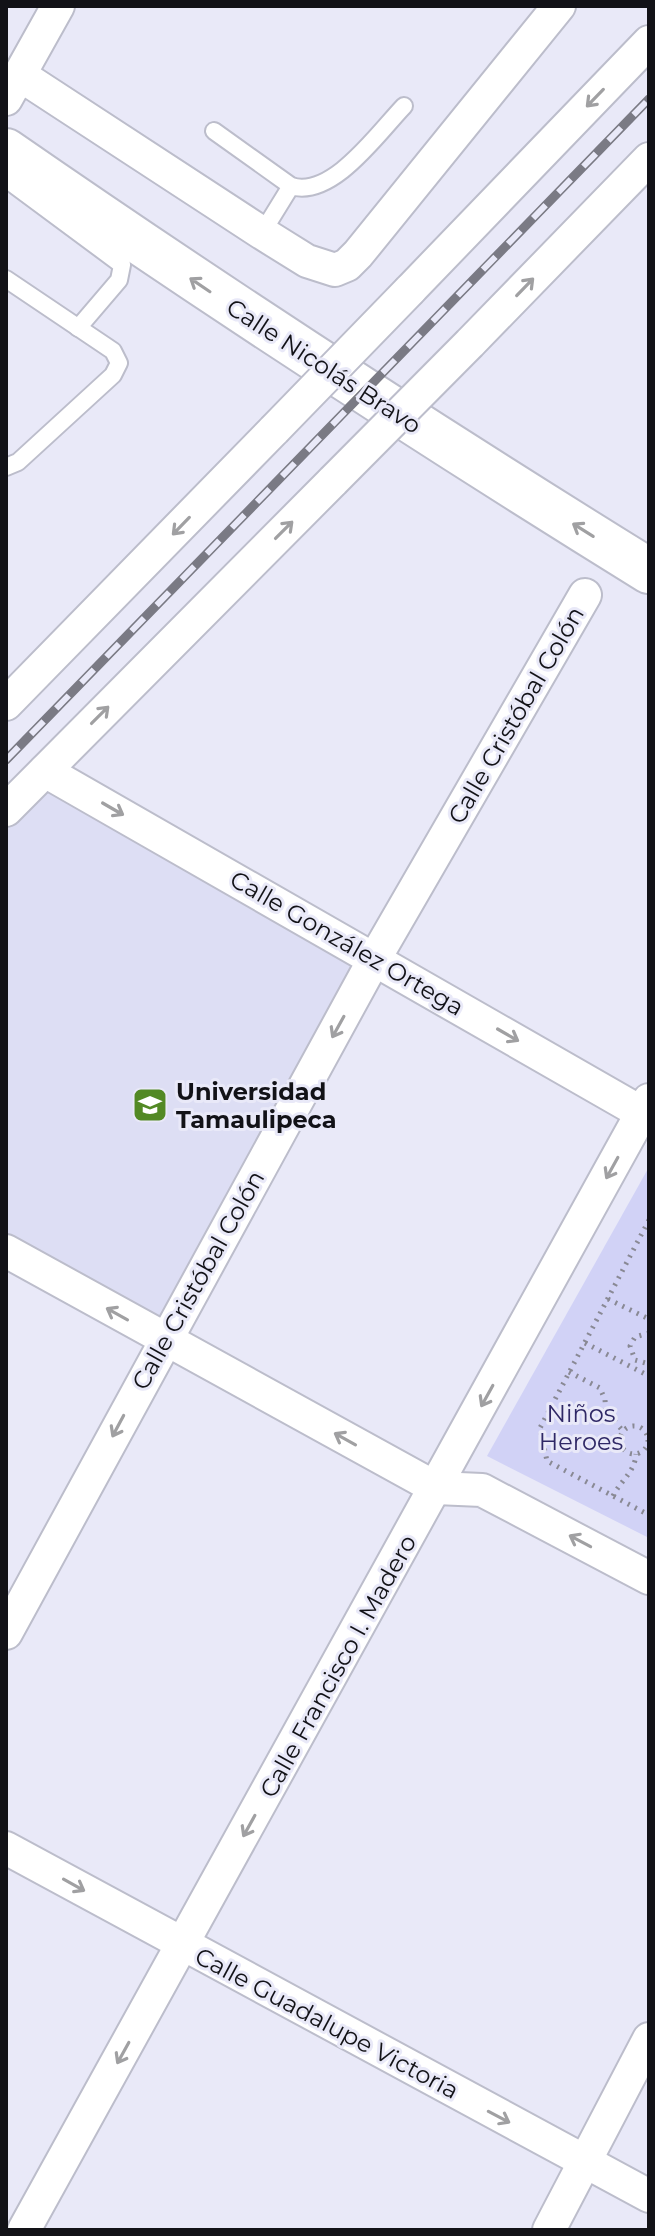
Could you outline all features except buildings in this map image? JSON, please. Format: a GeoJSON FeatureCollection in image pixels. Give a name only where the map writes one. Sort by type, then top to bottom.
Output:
{"type":"FeatureCollection","features":[{"type":"Feature","properties":{"kind":"main road","name":"Calle Nicolás Bravo"},"geometry":{"type":"LineString","coordinates":[[6,151],[149,251],[359,390],[649,571]]}},
{"type":"Feature","properties":{"kind":"street"},"geometry":{"type":"LineString","coordinates":[[58,6],[13,87],[321,267],[335,270],[347,265],[559,6]]}},
{"type":"Feature","properties":{"kind":"street"},"geometry":{"type":"LineString","coordinates":[[6,704],[649,42]]}},
{"type":"Feature","properties":{"kind":"street"},"geometry":{"type":"LineString","coordinates":[[6,810],[649,159]]}},
{"type":"Feature","properties":{"kind":"street","name":"Calle Cristóbal Colón"},"geometry":{"type":"LineString","coordinates":[[6,1633],[375,958],[585,595]]}},
{"type":"Feature","properties":{"kind":"street","name":"Calle González Ortega"},"geometry":{"type":"LineString","coordinates":[[45,771],[647,1110]]}},
{"type":"Feature","properties":{"kind":"street","name":"Calle Francisco I. Madero"},"geometry":{"type":"LineString","coordinates":[[24,2230],[647,1110]]}},
{"type":"Feature","properties":{"kind":"street"},"geometry":{"type":"LineString","coordinates":[[6,1251],[436,1488],[482,1490],[649,1578]]}},
{"type":"Feature","properties":{"kind":"street","name":"Calle Guadalupe Victoria"},"geometry":{"type":"LineString","coordinates":[[6,1848],[649,2196]]}},
{"type":"Feature","properties":{"kind":"street"},"geometry":{"type":"LineString","coordinates":[[549,2230],[649,2039]]}},
{"type":"Feature","properties":{"kind":"lane"},"geometry":{"type":"LineString","coordinates":[[214,131],[291,186],[311,188],[346,168],[404,106]]}},
{"type":"Feature","properties":{"kind":"lane"},"geometry":{"type":"LineString","coordinates":[[6,179],[122,265],[119,280],[78,328]]}},
{"type":"Feature","properties":{"kind":"lane"},"geometry":{"type":"LineString","coordinates":[[262,233],[291,186]]}},
{"type":"Feature","properties":{"kind":"lane"},"geometry":{"type":"LineString","coordinates":[[6,279],[113,351],[119,363],[117,369],[18,462],[6,467]]}},
{"type":"Feature","properties":{"kind":"path"},"geometry":{"type":"LineString","coordinates":[[649,1220],[540,1428],[547,1461],[647,1514],[649,1504]]}},
{"type":"Feature","properties":{"kind":"path"},"geometry":{"type":"LineString","coordinates":[[608,1299],[649,1319]]}},
{"type":"Feature","properties":{"kind":"path"},"geometry":{"type":"LineString","coordinates":[[649,1333],[635,1337],[630,1346],[635,1360],[649,1364]]}},
{"type":"Feature","properties":{"kind":"path"},"geometry":{"type":"LineString","coordinates":[[585,1343],[649,1376]]}},
{"type":"Feature","properties":{"kind":"path"},"geometry":{"type":"LineString","coordinates":[[569,1372],[600,1388],[606,1411],[623,1431]]}},
{"type":"Feature","properties":{"kind":"path"},"geometry":{"type":"LineString","coordinates":[[613,1496],[636,1465],[636,1454],[646,1445],[647,1430],[634,1426],[623,1431],[620,1439],[628,1453],[636,1454]]}},
{"type":"Feature","properties":{"kind":"shaded area","name":"Universidad Tamaulipeca"},"geometry":{"type":"Polygon","coordinates":[[[45,771],[375,958],[164,1340],[6,1252],[6,810],[45,771]]]}},
{"type":"Feature","properties":{"kind":"green space","name":"Niños Heroes"},"geometry":{"type":"Polygon","coordinates":[[[649,1167],[649,1538],[487,1456],[649,1167]]]}},
{"type":"Feature","properties":{"kind":"railway"},"geometry":{"type":"LineString","coordinates":[[6,760],[649,99]]}},
{"type":"Feature","properties":{"kind":"place","name":"Universidad Tamaulipeca"},"geometry":{"type":"Point","coordinates":[150,1105]}}]}
